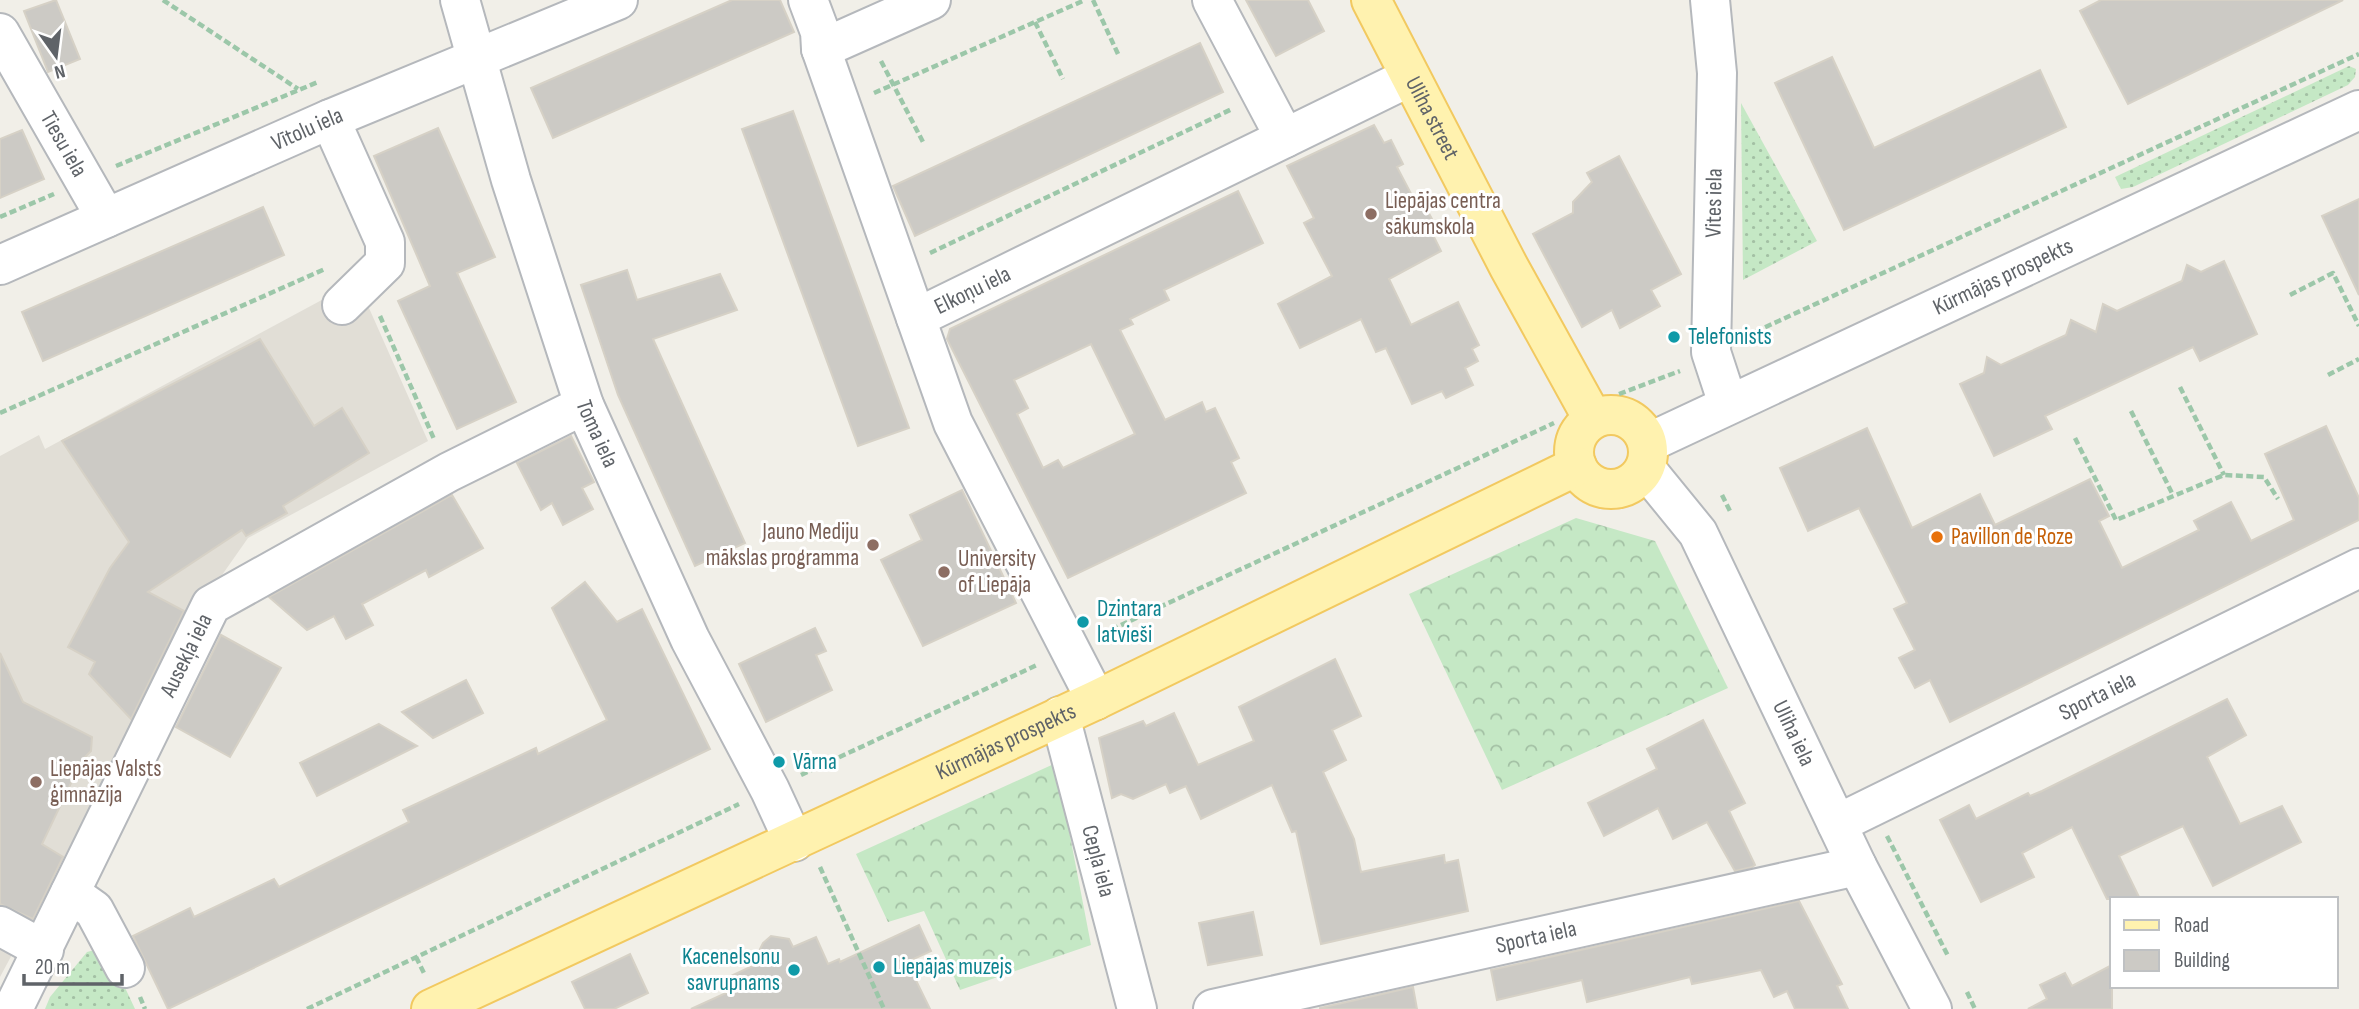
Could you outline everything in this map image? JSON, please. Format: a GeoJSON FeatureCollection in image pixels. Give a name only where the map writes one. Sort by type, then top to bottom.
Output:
{"type":"FeatureCollection","features":[{"type":"Feature","properties":{"kind":"main road","name":"Uliha street"},"geometry":{"type":"LineString","coordinates":[[1371,0],[1509,267],[1593,419]]}},
{"type":"Feature","properties":{"kind":"main road"},"geometry":{"type":"LineString","coordinates":[[1611,415],[1623,416],[1643,431],[1647,455],[1638,479],[1616,489],[1592,484],[1577,466],[1575,442],[1580,432],[1593,419],[1611,415]]}},
{"type":"Feature","properties":{"kind":"main road","name":"Kūrmājas prospekts"},"geometry":{"type":"LineString","coordinates":[[431,1009],[806,853],[1060,716],[1577,466]]}},
{"type":"Feature","properties":{"kind":"street","name":"Toma iela"},"geometry":{"type":"LineString","coordinates":[[460,0],[475,59],[584,405],[690,639],[806,853]]}},
{"type":"Feature","properties":{"kind":"street","name":"Vītolu iela"},"geometry":{"type":"LineString","coordinates":[[0,265],[330,119],[618,0]]}},
{"type":"Feature","properties":{"kind":"street"},"geometry":{"type":"LineString","coordinates":[[808,0],[820,32],[821,49],[916,318]]}},
{"type":"Feature","properties":{"kind":"street"},"geometry":{"type":"LineString","coordinates":[[821,49],[931,0]]}},
{"type":"Feature","properties":{"kind":"street"},"geometry":{"type":"LineString","coordinates":[[1212,0],[1285,138]]}},
{"type":"Feature","properties":{"kind":"street","name":"Vites iela"},"geometry":{"type":"LineString","coordinates":[[1710,0],[1717,74],[1711,352],[1728,404]]}},
{"type":"Feature","properties":{"kind":"street","name":"Tiesu iela"},"geometry":{"type":"LineString","coordinates":[[0,33],[106,218]]}},
{"type":"Feature","properties":{"kind":"street","name":"Elkoņu iela"},"geometry":{"type":"LineString","coordinates":[[1096,700],[953,423],[916,318],[1410,77]]}},
{"type":"Feature","properties":{"kind":"street","name":"Kūrmājas prospekts"},"geometry":{"type":"LineString","coordinates":[[1647,455],[1728,404],[2359,110]]}},
{"type":"Feature","properties":{"kind":"street"},"geometry":{"type":"LineString","coordinates":[[330,119],[385,242],[385,263],[347,284]]}},
{"type":"Feature","properties":{"kind":"street","name":"Ausekļa iela"},"geometry":{"type":"LineString","coordinates":[[13,1009],[211,605],[449,472],[584,405]]}},
{"type":"Feature","properties":{"kind":"street","name":"Uliha iela"},"geometry":{"type":"LineString","coordinates":[[1647,455],[1698,533],[1857,866],[1931,1009]]}},
{"type":"Feature","properties":{"kind":"street","name":"Sporta iela"},"geometry":{"type":"LineString","coordinates":[[1837,824],[2359,568]]}},
{"type":"Feature","properties":{"kind":"street","name":"Cepļa iela"},"geometry":{"type":"LineString","coordinates":[[1060,716],[1137,1009]]}},
{"type":"Feature","properties":{"kind":"street","name":"Sporta iela"},"geometry":{"type":"LineString","coordinates":[[1213,1009],[1857,866]]}},
{"type":"Feature","properties":{"kind":"street"},"geometry":{"type":"LineString","coordinates":[[70,894],[94,910],[125,968]]}},
{"type":"Feature","properties":{"kind":"street"},"geometry":{"type":"LineString","coordinates":[[0,926],[44,950]]}},
{"type":"Feature","properties":{"kind":"path"},"geometry":{"type":"LineString","coordinates":[[163,0],[299,89]]}},
{"type":"Feature","properties":{"kind":"path"},"geometry":{"type":"LineString","coordinates":[[842,107],[1085,0]]}},
{"type":"Feature","properties":{"kind":"path"},"geometry":{"type":"LineString","coordinates":[[1093,0],[1118,54]]}},
{"type":"Feature","properties":{"kind":"path"},"geometry":{"type":"LineString","coordinates":[[1035,22],[1063,79]]}},
{"type":"Feature","properties":{"kind":"path"},"geometry":{"type":"LineString","coordinates":[[865,29],[924,144]]}},
{"type":"Feature","properties":{"kind":"path"},"geometry":{"type":"LineString","coordinates":[[1751,334],[2359,54]]}},
{"type":"Feature","properties":{"kind":"path"},"geometry":{"type":"LineString","coordinates":[[0,217],[201,128],[323,80]]}},
{"type":"Feature","properties":{"kind":"path"},"geometry":{"type":"LineString","coordinates":[[898,268],[1262,95]]}},
{"type":"Feature","properties":{"kind":"path"},"geometry":{"type":"LineString","coordinates":[[2290,295],[2333,273],[2359,326]]}},
{"type":"Feature","properties":{"kind":"path"},"geometry":{"type":"LineString","coordinates":[[0,413],[347,284],[449,472]]}},
{"type":"Feature","properties":{"kind":"path"},"geometry":{"type":"LineString","coordinates":[[2328,375],[2359,359]]}},
{"type":"Feature","properties":{"kind":"path"},"geometry":{"type":"LineString","coordinates":[[2180,387],[2224,475]]}},
{"type":"Feature","properties":{"kind":"path"},"geometry":{"type":"LineString","coordinates":[[2131,411],[2173,495]]}},
{"type":"Feature","properties":{"kind":"path"},"geometry":{"type":"LineString","coordinates":[[307,1009],[1531,434]]}},
{"type":"Feature","properties":{"kind":"path"},"geometry":{"type":"LineString","coordinates":[[2075,438],[2116,520],[2224,475],[2264,477],[2277,499]]}},
{"type":"Feature","properties":{"kind":"path"},"geometry":{"type":"LineString","coordinates":[[1885,832],[1951,962]]}},
{"type":"Feature","properties":{"kind":"path"},"geometry":{"type":"LineString","coordinates":[[806,853],[884,1009]]}},
{"type":"Feature","properties":{"kind":"path"},"geometry":{"type":"LineString","coordinates":[[1963,985],[1975,1009]]}},
{"type":"Feature","properties":{"kind":"shaded area"},"geometry":{"type":"Polygon","coordinates":[[[357,281],[428,441],[248,538],[194,615],[0,977],[0,456],[39,435],[45,449],[357,281]]]}},
{"type":"Feature","properties":{"kind":"green space"},"geometry":{"type":"Polygon","coordinates":[[[2349,66],[2356,69],[2355,77],[2348,85],[2133,187],[2121,189],[2115,177],[2349,66]]]}},
{"type":"Feature","properties":{"kind":"green space"},"geometry":{"type":"Polygon","coordinates":[[[1741,103],[1817,241],[1743,280],[1741,103]]]}},
{"type":"Feature","properties":{"kind":"green space"},"geometry":{"type":"Polygon","coordinates":[[[1576,518],[1655,541],[1728,688],[1502,790],[1409,594],[1576,518]]]}},
{"type":"Feature","properties":{"kind":"green space"},"geometry":{"type":"Polygon","coordinates":[[[1056,763],[1091,945],[960,990],[924,911],[888,922],[856,854],[1056,763]]]}},
{"type":"Feature","properties":{"kind":"green space"},"geometry":{"type":"Polygon","coordinates":[[[106,947],[135,1009],[45,1009],[50,997],[87,952],[106,947]]]}},
{"type":"Feature","properties":{"kind":"building"},"geometry":{"type":"Polygon","coordinates":[[[56,0],[80,59],[48,72],[24,11],[56,0]]]}},
{"type":"Feature","properties":{"kind":"building"},"geometry":{"type":"Polygon","coordinates":[[[732,0],[780,0],[794,32],[553,138],[531,88],[732,0]]]}},
{"type":"Feature","properties":{"kind":"building"},"geometry":{"type":"Polygon","coordinates":[[[1246,0],[1308,0],[1324,31],[1276,56],[1246,0]]]}},
{"type":"Feature","properties":{"kind":"building"},"geometry":{"type":"Polygon","coordinates":[[[2101,0],[2343,0],[2128,104],[2080,11],[2101,0]]]}},
{"type":"Feature","properties":{"kind":"building"},"geometry":{"type":"Polygon","coordinates":[[[1200,43],[1223,92],[915,236],[893,186],[1200,43]]]}},
{"type":"Feature","properties":{"kind":"building"},"geometry":{"type":"Polygon","coordinates":[[[1832,57],[1874,148],[2040,70],[2066,127],[1844,230],[1775,83],[1832,57]]]}},
{"type":"Feature","properties":{"kind":"building"},"geometry":{"type":"Polygon","coordinates":[[[793,111],[909,428],[858,446],[742,129],[793,111]]]}},
{"type":"Feature","properties":{"kind":"building"},"geometry":{"type":"Polygon","coordinates":[[[1374,125],[1384,143],[1391,140],[1403,164],[1397,167],[1419,209],[1425,206],[1438,230],[1432,233],[1441,251],[1389,279],[1411,325],[1458,302],[1479,345],[1472,349],[1478,361],[1465,368],[1473,385],[1446,398],[1442,391],[1412,404],[1386,348],[1376,352],[1361,319],[1300,348],[1278,304],[1332,276],[1304,223],[1314,218],[1287,166],[1374,125]]]}},
{"type":"Feature","properties":{"kind":"building"},"geometry":{"type":"Polygon","coordinates":[[[438,128],[495,257],[457,273],[516,402],[457,429],[398,301],[430,286],[374,156],[438,128]]]}},
{"type":"Feature","properties":{"kind":"building"},"geometry":{"type":"Polygon","coordinates":[[[22,130],[44,179],[0,198],[0,139],[22,130]]]}},
{"type":"Feature","properties":{"kind":"building"},"geometry":{"type":"Polygon","coordinates":[[[1619,156],[1681,274],[1651,290],[1660,306],[1620,328],[1612,310],[1582,327],[1533,234],[1573,213],[1573,202],[1592,182],[1587,173],[1619,156]]]}},
{"type":"Feature","properties":{"kind":"building"},"geometry":{"type":"Polygon","coordinates":[[[1238,191],[1263,243],[1164,290],[1169,300],[1130,319],[1133,324],[1120,330],[1165,420],[1202,402],[1206,412],[1215,408],[1239,458],[1231,462],[1246,493],[1068,578],[947,339],[950,329],[1238,191]],[[1091,344],[1014,380],[1028,408],[1017,414],[1043,468],[1058,460],[1063,468],[1135,434],[1091,344]]]}},
{"type":"Feature","properties":{"kind":"building"},"geometry":{"type":"Polygon","coordinates":[[[2359,199],[2359,295],[2322,216],[2359,199]]]}},
{"type":"Feature","properties":{"kind":"building"},"geometry":{"type":"Polygon","coordinates":[[[263,207],[284,255],[43,361],[22,312],[263,207]]]}},
{"type":"Feature","properties":{"kind":"building"},"geometry":{"type":"Polygon","coordinates":[[[2224,261],[2257,334],[2200,361],[2193,347],[2045,416],[2052,429],[1994,456],[1960,384],[1984,373],[1987,357],[2001,365],[2066,335],[2071,320],[2096,332],[2103,304],[2117,311],[2182,281],[2187,265],[2201,272],[2224,261]]]}},
{"type":"Feature","properties":{"kind":"building"},"geometry":{"type":"Polygon","coordinates":[[[627,270],[637,300],[720,274],[737,310],[653,339],[745,543],[695,566],[618,395],[581,285],[627,270]]]}},
{"type":"Feature","properties":{"kind":"building"},"geometry":{"type":"Polygon","coordinates":[[[260,339],[314,426],[342,408],[369,453],[283,506],[287,513],[246,536],[242,530],[148,592],[184,611],[131,719],[89,674],[95,662],[68,647],[110,568],[129,542],[62,441],[260,339]]]}},
{"type":"Feature","properties":{"kind":"building"},"geometry":{"type":"Polygon","coordinates":[[[2326,426],[2359,498],[2359,520],[1950,722],[1930,680],[1915,688],[1899,658],[1915,650],[1894,609],[1907,603],[1859,508],[1808,531],[1780,468],[1867,428],[1912,528],[1980,494],[1995,525],[2090,479],[2109,516],[2099,521],[2122,568],[2199,530],[2194,521],[2231,502],[2251,541],[2294,520],[2265,454],[2326,426]]]}},
{"type":"Feature","properties":{"kind":"building"},"geometry":{"type":"Polygon","coordinates":[[[571,436],[594,482],[582,488],[593,509],[563,525],[552,503],[541,510],[517,463],[571,436]]]}},
{"type":"Feature","properties":{"kind":"building","name":"University of Liepāja"},"geometry":{"type":"Polygon","coordinates":[[[962,490],[1016,603],[923,646],[881,560],[922,540],[910,515],[962,490]]]}},
{"type":"Feature","properties":{"kind":"building"},"geometry":{"type":"Polygon","coordinates":[[[452,495],[483,548],[429,577],[426,570],[362,604],[373,625],[346,639],[334,616],[307,630],[269,597],[452,495]]]}},
{"type":"Feature","properties":{"kind":"building"},"geometry":{"type":"Polygon","coordinates":[[[585,582],[617,622],[642,609],[710,749],[168,1009],[133,936],[190,908],[194,917],[274,879],[279,887],[409,822],[403,810],[536,748],[538,754],[607,720],[552,608],[585,582]]]}},
{"type":"Feature","properties":{"kind":"building"},"geometry":{"type":"Polygon","coordinates":[[[815,628],[826,651],[816,655],[832,690],[766,722],[739,664],[815,628]]]}},
{"type":"Feature","properties":{"kind":"building"},"geometry":{"type":"Polygon","coordinates":[[[221,635],[281,668],[230,757],[176,727],[221,635]]]}},
{"type":"Feature","properties":{"kind":"building","name":"Liepājas Valsts ģimnāzija"},"geometry":{"type":"Polygon","coordinates":[[[0,653],[23,702],[92,737],[91,751],[82,760],[42,844],[63,857],[33,919],[0,904],[0,653]]]}},
{"type":"Feature","properties":{"kind":"building"},"geometry":{"type":"Polygon","coordinates":[[[1335,659],[1361,716],[1332,730],[1346,760],[1323,772],[1354,839],[1361,872],[1444,855],[1445,863],[1458,860],[1468,911],[1321,944],[1296,831],[1292,832],[1272,785],[1201,819],[1186,786],[1170,793],[1166,784],[1133,799],[1121,794],[1112,798],[1099,738],[1143,721],[1146,726],[1174,713],[1198,765],[1254,741],[1239,707],[1335,659]]]}},
{"type":"Feature","properties":{"kind":"building"},"geometry":{"type":"Polygon","coordinates":[[[466,680],[483,713],[433,738],[402,712],[466,680]]]}},
{"type":"Feature","properties":{"kind":"building"},"geometry":{"type":"Polygon","coordinates":[[[2227,699],[2246,735],[2207,757],[2240,824],[2282,806],[2301,842],[2213,886],[2183,826],[2119,856],[2139,897],[2107,899],[2072,827],[2022,853],[2034,877],[1981,902],[1940,820],[1969,805],[1976,819],[2028,793],[2030,796],[2227,699]]]}},
{"type":"Feature","properties":{"kind":"building"},"geometry":{"type":"Polygon","coordinates":[[[1703,720],[1745,803],[1729,811],[1755,865],[1752,867],[1735,871],[1707,822],[1673,839],[1658,808],[1604,836],[1588,803],[1657,769],[1647,749],[1703,720]]]}},
{"type":"Feature","properties":{"kind":"building"},"geometry":{"type":"Polygon","coordinates":[[[379,724],[417,746],[317,796],[300,763],[379,724]]]}},
{"type":"Feature","properties":{"kind":"building"},"geometry":{"type":"Polygon","coordinates":[[[1799,901],[1842,984],[1837,986],[1848,1009],[1795,1009],[1787,991],[1774,997],[1761,970],[1692,984],[1690,977],[1587,1002],[1582,980],[1497,1000],[1491,970],[1799,901]]]}},
{"type":"Feature","properties":{"kind":"building"},"geometry":{"type":"Polygon","coordinates":[[[1253,912],[1262,955],[1208,965],[1199,923],[1253,912]]]}},
{"type":"Feature","properties":{"kind":"building"},"geometry":{"type":"Polygon","coordinates":[[[919,925],[931,951],[907,962],[930,1009],[691,1009],[737,988],[731,976],[761,962],[757,955],[763,943],[771,936],[789,939],[793,947],[816,937],[828,964],[839,959],[840,962],[919,925]]]}},
{"type":"Feature","properties":{"kind":"building"},"geometry":{"type":"Polygon","coordinates":[[[630,954],[648,993],[614,1009],[585,1009],[572,982],[630,954]]]}},
{"type":"Feature","properties":{"kind":"building"},"geometry":{"type":"Polygon","coordinates":[[[2110,966],[2112,1009],[2028,1009],[2047,999],[2040,985],[2065,973],[2072,986],[2110,966]]]}},
{"type":"Feature","properties":{"kind":"building"},"geometry":{"type":"Polygon","coordinates":[[[1413,987],[1417,1009],[1320,1009],[1320,1008],[1413,987]]]}},
{"type":"Feature","properties":{"kind":"place","name":"Liepājas centra sākumskola"},"geometry":{"type":"Point","coordinates":[1371,214]}},
{"type":"Feature","properties":{"kind":"place","name":"Telefonists"},"geometry":{"type":"Point","coordinates":[1674,337]}},
{"type":"Feature","properties":{"kind":"place","name":"Pavillon de Roze"},"geometry":{"type":"Point","coordinates":[1937,537]}},
{"type":"Feature","properties":{"kind":"place","name":"Jauno Mediju mākslas programma"},"geometry":{"type":"Point","coordinates":[873,545]}},
{"type":"Feature","properties":{"kind":"place","name":"University of Liepāja"},"geometry":{"type":"Point","coordinates":[944,572]}},
{"type":"Feature","properties":{"kind":"place","name":"Dzintara latvieši"},"geometry":{"type":"Point","coordinates":[1083,622]}},
{"type":"Feature","properties":{"kind":"place","name":"Vārna"},"geometry":{"type":"Point","coordinates":[779,762]}},
{"type":"Feature","properties":{"kind":"place","name":"Liepājas Valsts ģimnāzija"},"geometry":{"type":"Point","coordinates":[36,782]}},
{"type":"Feature","properties":{"kind":"place","name":"Liepājas muzejs"},"geometry":{"type":"Point","coordinates":[879,967]}},
{"type":"Feature","properties":{"kind":"place","name":"Kacenelsonu savrupnams"},"geometry":{"type":"Point","coordinates":[794,970]}}]}
